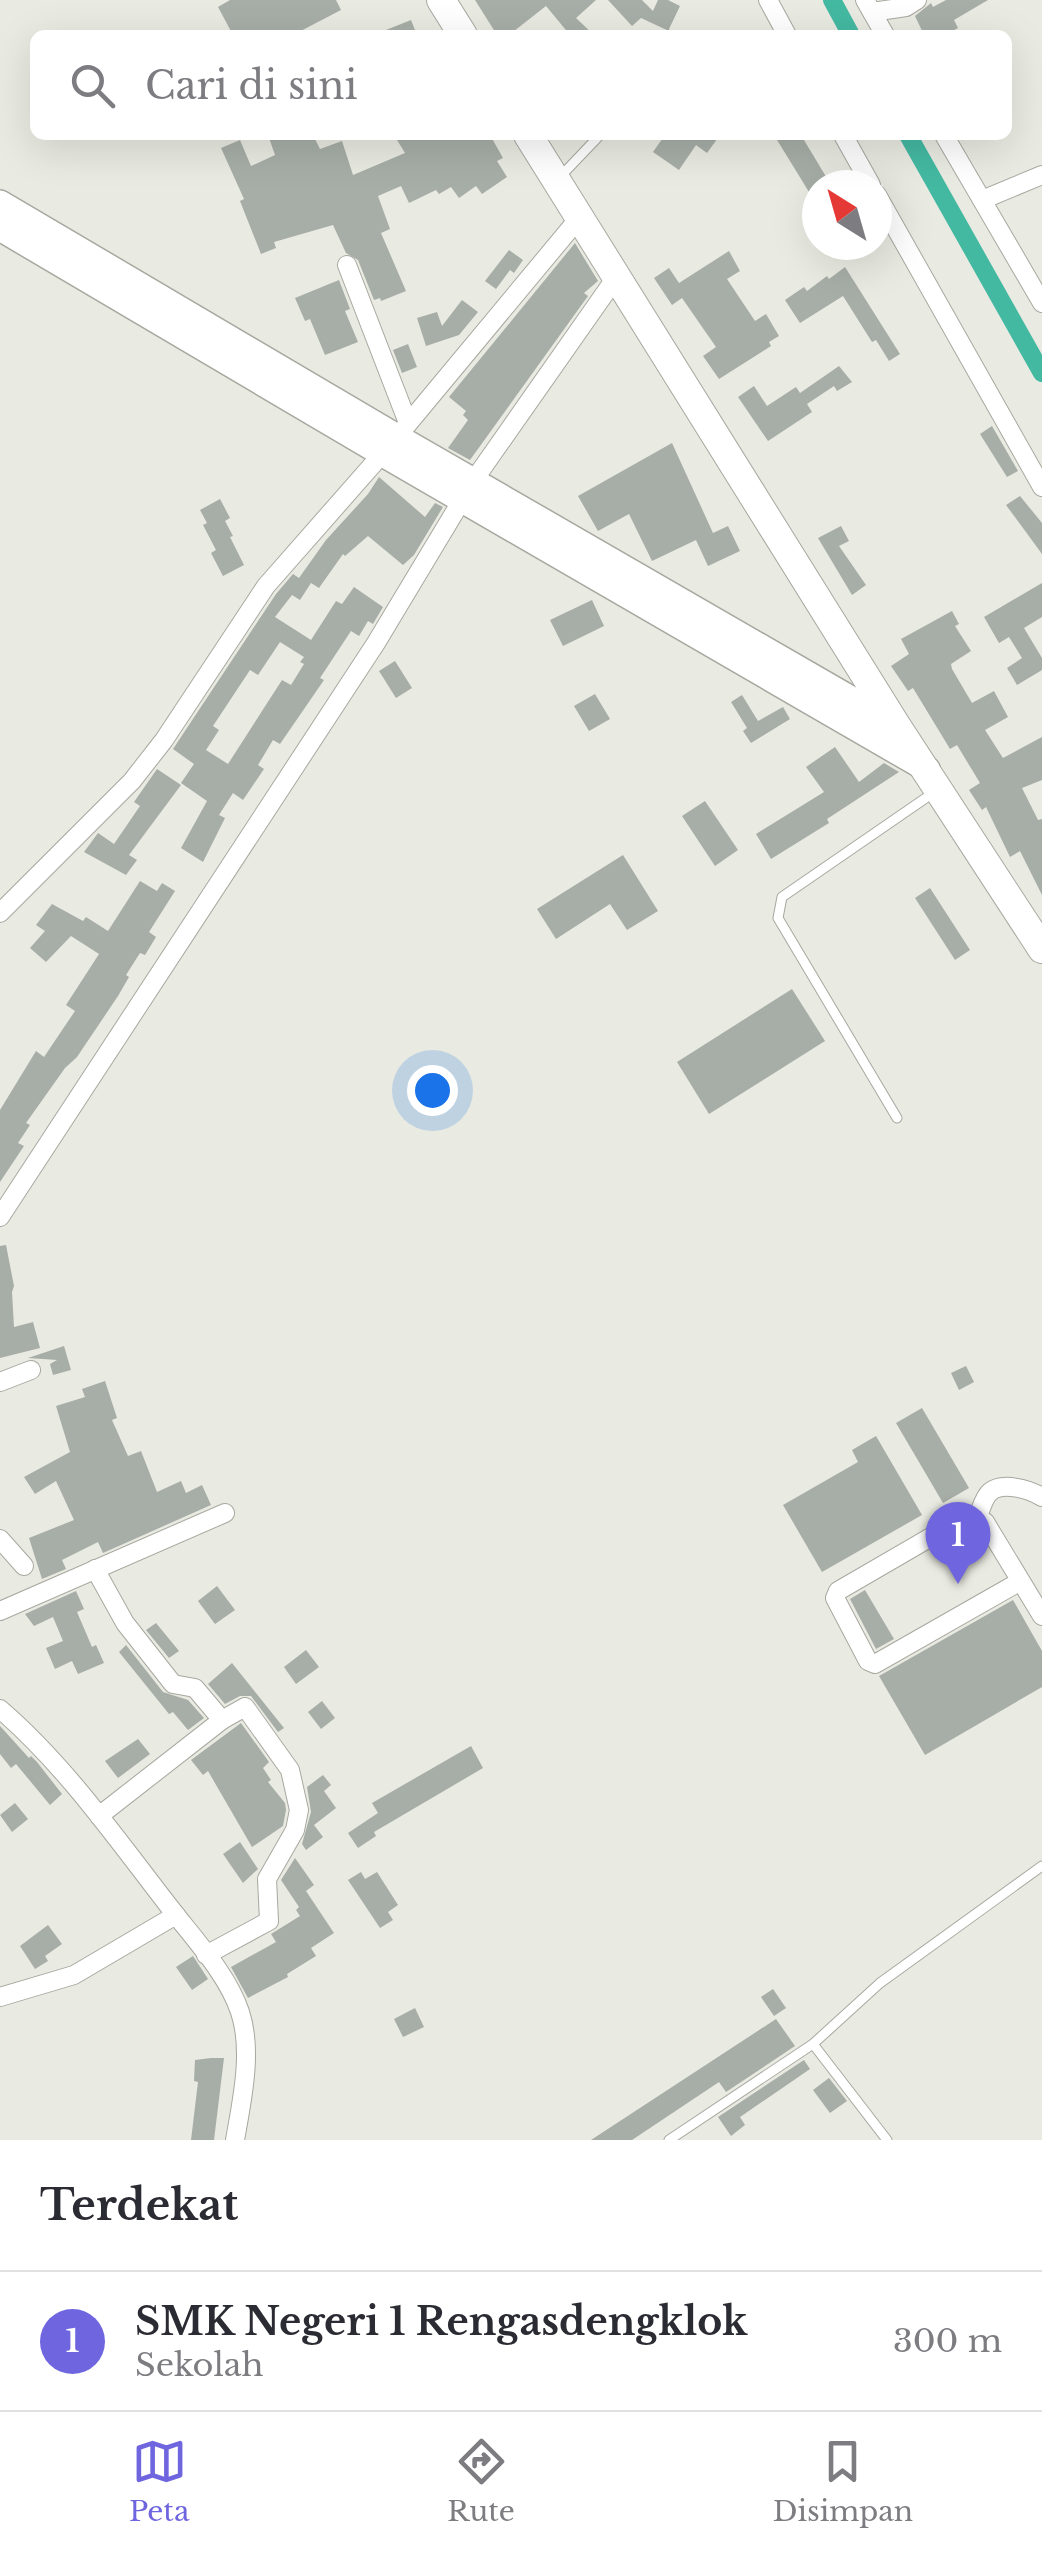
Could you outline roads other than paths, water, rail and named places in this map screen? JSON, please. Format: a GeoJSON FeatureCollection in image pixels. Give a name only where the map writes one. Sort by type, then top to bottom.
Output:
{"type":"FeatureCollection","features":[{"type":"Feature","properties":{"kind":"main road"},"geometry":{"type":"LineString","coordinates":[[441,0],[460,30]]}},
{"type":"Feature","properties":{"kind":"main road"},"geometry":{"type":"LineString","coordinates":[[531,140],[896,724],[1042,949]]}},
{"type":"Feature","properties":{"kind":"street"},"geometry":{"type":"LineString","coordinates":[[768,0],[784,30]]}},
{"type":"Feature","properties":{"kind":"street"},"geometry":{"type":"LineString","coordinates":[[868,6],[906,7],[917,0]]}},
{"type":"Feature","properties":{"kind":"street"},"geometry":{"type":"LineString","coordinates":[[868,6],[882,30]]}},
{"type":"Feature","properties":{"kind":"street"},"geometry":{"type":"LineString","coordinates":[[846,140],[863,170]]}},
{"type":"Feature","properties":{"kind":"street"},"geometry":{"type":"LineString","coordinates":[[947,140],[1042,303]]}},
{"type":"Feature","properties":{"kind":"street"},"geometry":{"type":"LineString","coordinates":[[982,200],[1042,174]]}},
{"type":"Feature","properties":{"kind":"street"},"geometry":{"type":"LineString","coordinates":[[0,203],[396,438],[468,490],[933,779]]}},
{"type":"Feature","properties":{"kind":"street"},"geometry":{"type":"LineString","coordinates":[[0,914],[132,781],[164,740],[266,586],[396,438],[579,218]]}},
{"type":"Feature","properties":{"kind":"street"},"geometry":{"type":"LineString","coordinates":[[892,222],[1042,487]]}},
{"type":"Feature","properties":{"kind":"street"},"geometry":{"type":"LineString","coordinates":[[0,228],[396,438]]}},
{"type":"Feature","properties":{"kind":"street"},"geometry":{"type":"LineString","coordinates":[[347,265],[396,438]]}},
{"type":"Feature","properties":{"kind":"street"},"geometry":{"type":"LineString","coordinates":[[0,1217],[376,643],[468,490],[617,276]]}},
{"type":"Feature","properties":{"kind":"street"},"geometry":{"type":"LineString","coordinates":[[468,490],[896,724]]}},
{"type":"Feature","properties":{"kind":"street"},"geometry":{"type":"LineString","coordinates":[[0,1382],[31,1370]]}},
{"type":"Feature","properties":{"kind":"street"},"geometry":{"type":"LineString","coordinates":[[978,1516],[984,1501],[996,1488],[1025,1490],[1042,1497]]}},
{"type":"Feature","properties":{"kind":"street"},"geometry":{"type":"LineString","coordinates":[[0,1611],[226,1512]]}},
{"type":"Feature","properties":{"kind":"street"},"geometry":{"type":"LineString","coordinates":[[978,1516],[962,1518],[835,1594],[868,1661],[878,1664],[1020,1582]]}},
{"type":"Feature","properties":{"kind":"street"},"geometry":{"type":"LineString","coordinates":[[978,1516],[1042,1616]]}},
{"type":"Feature","properties":{"kind":"street"},"geometry":{"type":"LineString","coordinates":[[0,1539],[24,1566]]}},
{"type":"Feature","properties":{"kind":"street"},"geometry":{"type":"LineString","coordinates":[[95,1568],[125,1624],[173,1684],[195,1688],[222,1720]]}},
{"type":"Feature","properties":{"kind":"street"},"geometry":{"type":"LineString","coordinates":[[99,1816],[222,1720],[240,1707],[246,1708],[290,1770],[298,1822],[267,1879],[269,1921],[206,1955]]}},
{"type":"Feature","properties":{"kind":"street"},"geometry":{"type":"LineString","coordinates":[[0,1708],[99,1816],[231,1991],[244,2029],[246,2054],[235,2140]]}},
{"type":"Feature","properties":{"kind":"street"},"geometry":{"type":"LineString","coordinates":[[0,1997],[74,1975],[176,1916]]}},
{"type":"Feature","properties":{"kind":"lane"},"geometry":{"type":"LineString","coordinates":[[557,180],[595,140]]}},
{"type":"Feature","properties":{"kind":"lane"},"geometry":{"type":"LineString","coordinates":[[897,1118],[790,940],[778,918],[779,907],[782,897],[933,779]]}},
{"type":"Feature","properties":{"kind":"lane"},"geometry":{"type":"LineString","coordinates":[[670,2140],[813,2044],[880,1982],[1042,1866]]}},
{"type":"Feature","properties":{"kind":"lane"},"geometry":{"type":"LineString","coordinates":[[813,2044],[887,2140]]}},
{"type":"Feature","properties":{"kind":"waterway"},"geometry":{"type":"LineString","coordinates":[[832,0],[848,30]]}},
{"type":"Feature","properties":{"kind":"waterway"},"geometry":{"type":"LineString","coordinates":[[911,140],[1042,373]]}},
{"type":"Feature","properties":{"kind":"place","name":"SMK Negeri 1 Rengasdengklok"},"geometry":{"type":"Point","coordinates":[958,1584]}}]}
